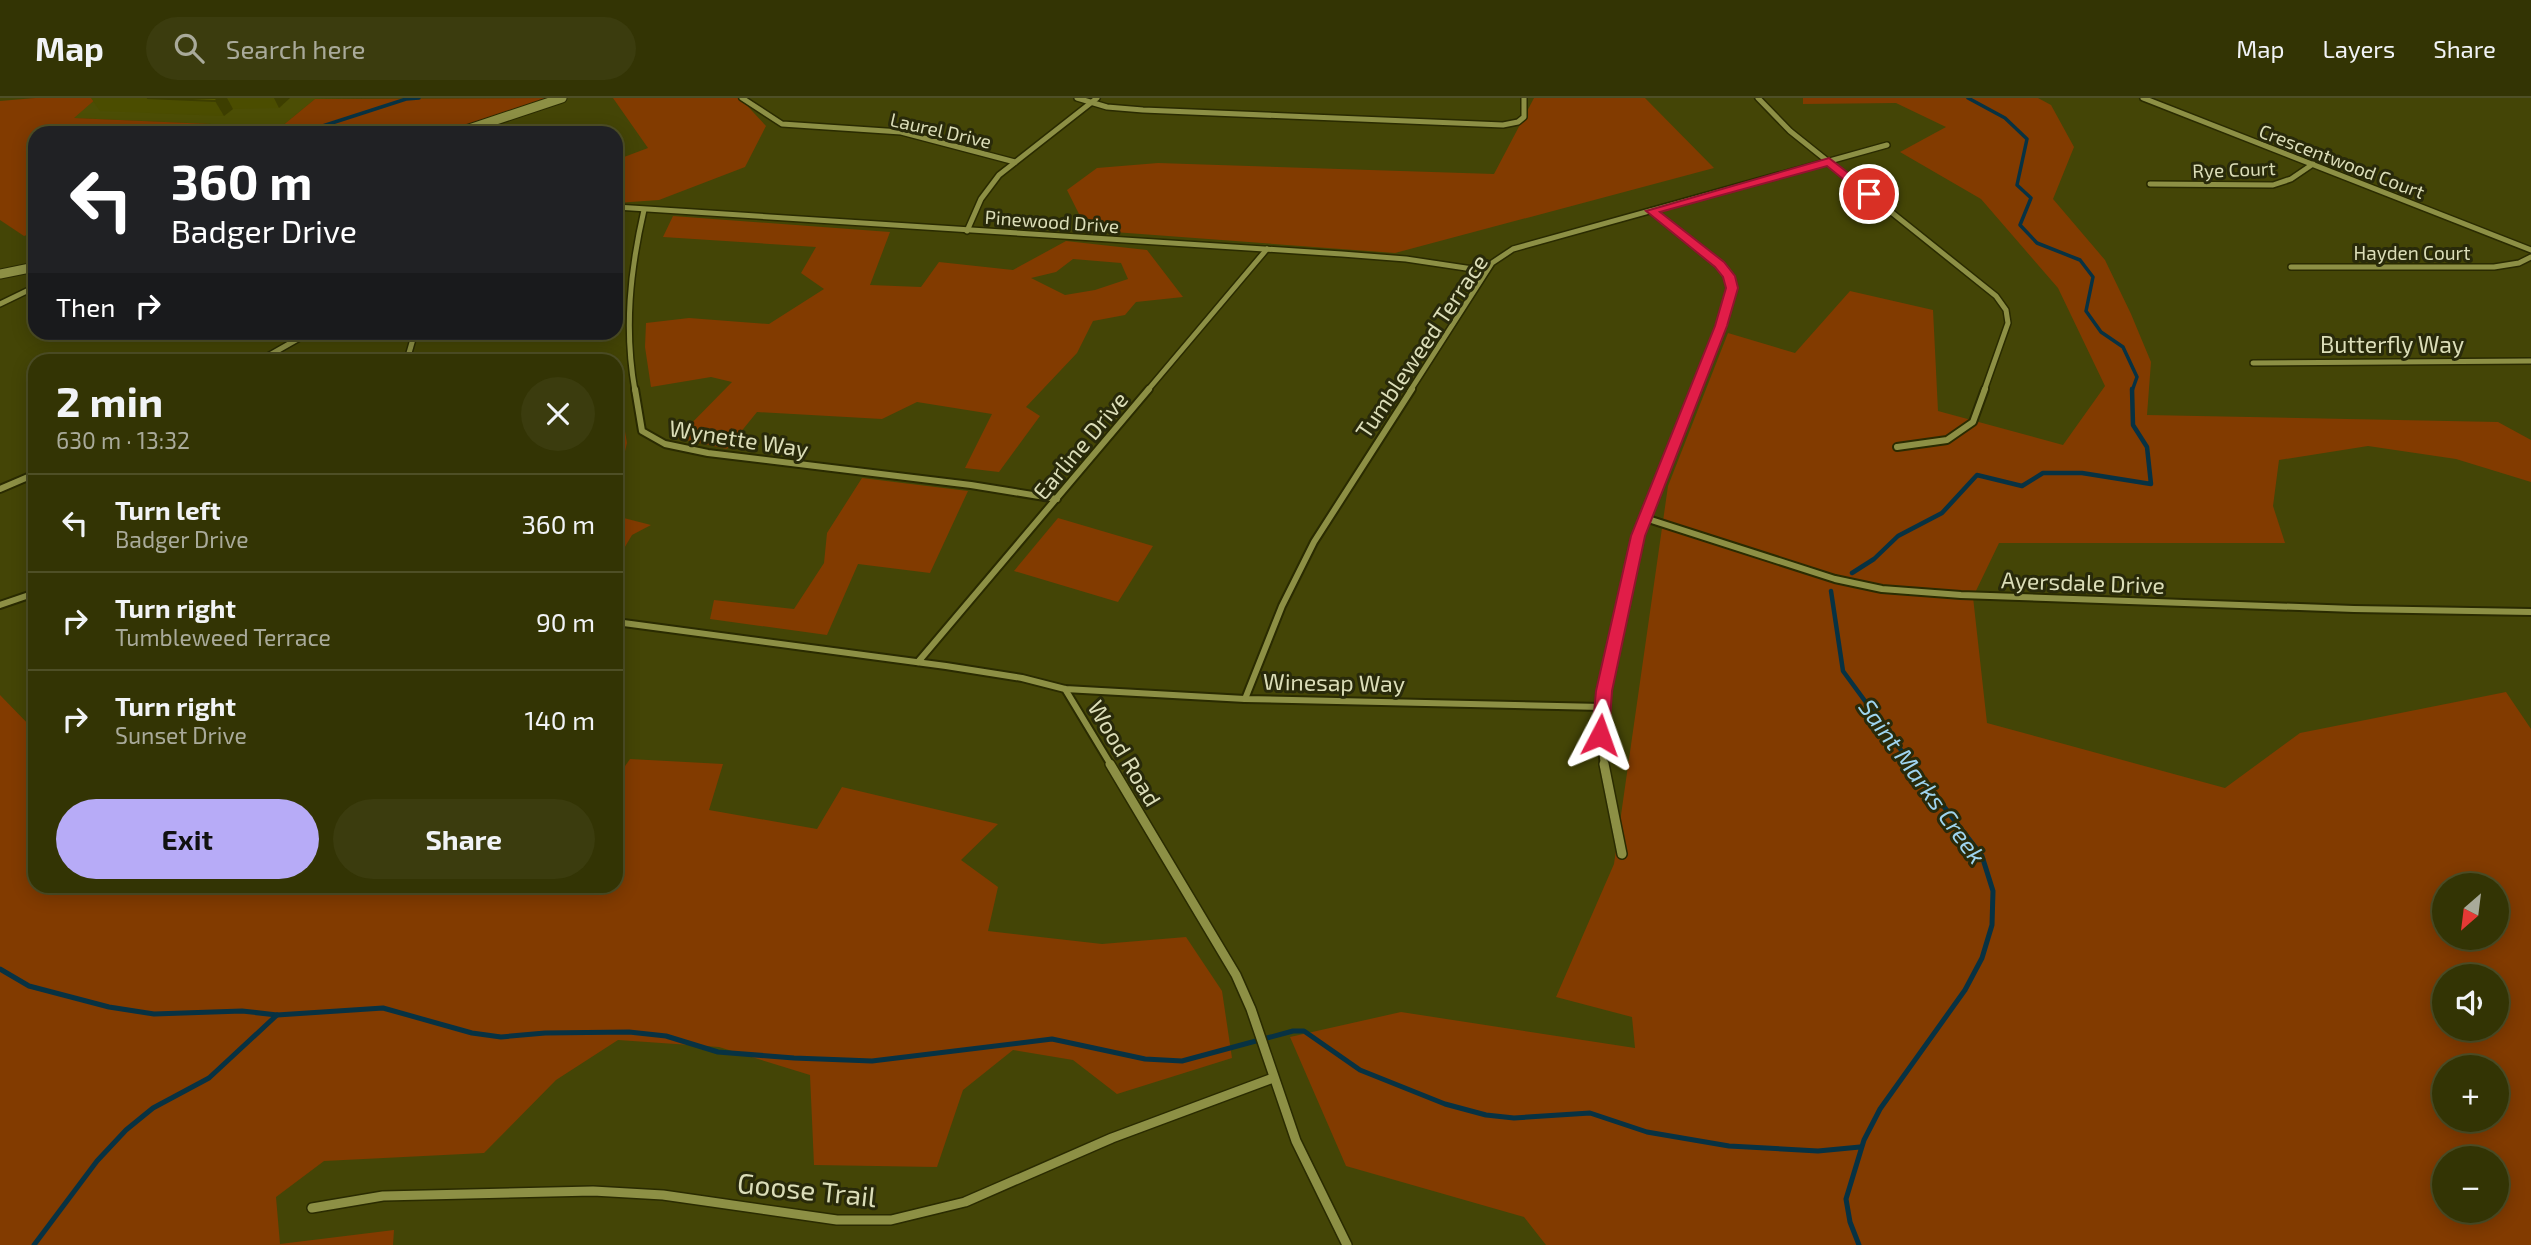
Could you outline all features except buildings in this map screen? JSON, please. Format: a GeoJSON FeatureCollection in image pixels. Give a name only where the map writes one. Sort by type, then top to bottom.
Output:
{"type":"FeatureCollection","features":[{"type":"Feature","properties":{"kind":"street"},"geometry":{"type":"LineString","coordinates":[[478,126],[562,98]]}},
{"type":"Feature","properties":{"kind":"street","name":"Laurel Drive"},"geometry":{"type":"LineString","coordinates":[[742,98],[782,124],[901,132],[1015,162]]}},
{"type":"Feature","properties":{"kind":"street"},"geometry":{"type":"LineString","coordinates":[[1077,98],[1094,100],[1107,107],[1143,110],[1503,125],[1518,122],[1525,113],[1524,98]]}},
{"type":"Feature","properties":{"kind":"street"},"geometry":{"type":"LineString","coordinates":[[1758,98],[1773,116],[1996,296],[2006,310],[2008,323],[1973,422],[1947,440],[1898,447]]}},
{"type":"Feature","properties":{"kind":"street","name":"Crescentwood Court"},"geometry":{"type":"LineString","coordinates":[[2143,98],[2531,250]]}},
{"type":"Feature","properties":{"kind":"street"},"geometry":{"type":"LineString","coordinates":[[967,231],[986,189],[1015,162],[1094,100]]}},
{"type":"Feature","properties":{"kind":"street","name":"Tumbleweed Terrace"},"geometry":{"type":"LineString","coordinates":[[1245,699],[1282,606],[1314,542],[1486,271],[1503,255],[1526,244],[1887,145]]}},
{"type":"Feature","properties":{"kind":"street","name":"Rye Court"},"geometry":{"type":"LineString","coordinates":[[2150,184],[2273,185],[2291,179],[2313,164]]}},
{"type":"Feature","properties":{"kind":"street","name":"Pinewood Drive"},"geometry":{"type":"LineString","coordinates":[[623,208],[1406,259],[1486,271]]}},
{"type":"Feature","properties":{"kind":"street","name":"Wynette Way"},"geometry":{"type":"LineString","coordinates":[[644,210],[629,294],[634,389],[640,426],[650,441],[690,450],[1016,490],[1057,499]]}},
{"type":"Feature","properties":{"kind":"street"},"geometry":{"type":"LineString","coordinates":[[1622,854],[1602,760],[1602,707],[1624,596],[1645,518],[1721,326],[1732,288],[1729,276],[1719,264],[1651,211]]}},
{"type":"Feature","properties":{"kind":"street","name":"Earline Drive"},"geometry":{"type":"LineString","coordinates":[[918,662],[1267,250]]}},
{"type":"Feature","properties":{"kind":"street","name":"Hayden Court"},"geometry":{"type":"LineString","coordinates":[[2291,267],[2494,267],[2519,263],[2531,257]]}},
{"type":"Feature","properties":{"kind":"street"},"geometry":{"type":"LineString","coordinates":[[0,274],[28,268]]}},
{"type":"Feature","properties":{"kind":"street"},"geometry":{"type":"LineString","coordinates":[[0,304],[28,290]]}},
{"type":"Feature","properties":{"kind":"street"},"geometry":{"type":"LineString","coordinates":[[272,354],[296,340]]}},
{"type":"Feature","properties":{"kind":"street","name":"Butterfly Way"},"geometry":{"type":"LineString","coordinates":[[2253,363],[2531,361]]}},
{"type":"Feature","properties":{"kind":"street"},"geometry":{"type":"LineString","coordinates":[[0,489],[28,477]]}},
{"type":"Feature","properties":{"kind":"street","name":"Ayersdale Drive"},"geometry":{"type":"LineString","coordinates":[[1645,518],[1835,579],[1882,589],[1961,595],[2354,610],[2531,612]]}},
{"type":"Feature","properties":{"kind":"street"},"geometry":{"type":"LineString","coordinates":[[0,606],[28,596]]}},
{"type":"Feature","properties":{"kind":"street","name":"Wood Road"},"geometry":{"type":"LineString","coordinates":[[623,623],[918,662],[1022,678],[1065,688],[1236,975],[1296,1140],[1347,1245]]}},
{"type":"Feature","properties":{"kind":"street","name":"Winesap Way"},"geometry":{"type":"LineString","coordinates":[[1065,688],[1245,699],[1602,707]]}},
{"type":"Feature","properties":{"kind":"street","name":"Goose Trail"},"geometry":{"type":"LineString","coordinates":[[312,1208],[383,1195],[593,1191],[663,1195],[837,1220],[891,1220],[965,1202],[1112,1138],[1273,1078]]}},
{"type":"Feature","properties":{"kind":"shaded area"},"geometry":{"type":"Polygon","coordinates":[[[97,98],[363,98],[315,99],[282,126],[73,118],[97,98]]]}},
{"type":"Feature","properties":{"kind":"shaded area"},"geometry":{"type":"Polygon","coordinates":[[[97,98],[74,118],[258,126],[28,126],[28,235],[24,236],[0,220],[0,101],[97,98]]]}},
{"type":"Feature","properties":{"kind":"shaded area"},"geometry":{"type":"Polygon","coordinates":[[[560,98],[474,126],[282,126],[315,99],[560,98]]]}},
{"type":"Feature","properties":{"kind":"shaded area"},"geometry":{"type":"Polygon","coordinates":[[[613,98],[740,98],[766,126],[745,167],[659,200],[623,203],[623,157],[648,148],[613,98]]]}},
{"type":"Feature","properties":{"kind":"shaded area"},"geometry":{"type":"Polygon","coordinates":[[[1534,98],[1645,98],[1714,168],[1395,253],[1087,230],[1067,190],[1097,168],[1158,163],[1494,174],[1534,98]]]}},
{"type":"Feature","properties":{"kind":"shaded area"},"geometry":{"type":"Polygon","coordinates":[[[1803,98],[2038,98],[2051,105],[2074,147],[2053,199],[2105,260],[2131,314],[2151,362],[2147,415],[2498,422],[2531,440],[2531,482],[2456,459],[2368,446],[2279,460],[2273,506],[2285,543],[1999,543],[1973,597],[1987,723],[2225,788],[2300,733],[2506,692],[2531,729],[2531,1245],[1546,1245],[1524,1217],[1346,1166],[1290,1037],[1401,1012],[1635,1048],[1632,1017],[1556,997],[1614,864],[1668,486],[1728,333],[1795,353],[1850,291],[1933,310],[1938,411],[2063,445],[2105,386],[2058,288],[1981,199],[1900,152],[1946,127],[1896,103],[1803,104],[1803,98]]]}},
{"type":"Feature","properties":{"kind":"shaded area"},"geometry":{"type":"Polygon","coordinates":[[[673,216],[890,232],[870,285],[921,287],[939,262],[1013,270],[1066,241],[1147,250],[1183,297],[1136,302],[1125,315],[1093,321],[1077,353],[1026,407],[1040,416],[999,472],[965,468],[992,414],[917,402],[882,419],[757,412],[727,449],[677,438],[732,382],[711,377],[651,387],[645,347],[646,323],[689,318],[769,324],[824,289],[801,273],[816,247],[663,237],[673,216]],[[1073,259],[1056,272],[1031,278],[1065,295],[1095,290],[1128,279],[1121,263],[1073,259]]]}},
{"type":"Feature","properties":{"kind":"shaded area"},"geometry":{"type":"Polygon","coordinates":[[[623,420],[627,443],[623,459],[623,420]]]}},
{"type":"Feature","properties":{"kind":"shaded area"},"geometry":{"type":"Polygon","coordinates":[[[862,478],[968,491],[930,573],[858,564],[827,635],[710,619],[714,600],[794,609],[824,563],[827,533],[862,478]]]}},
{"type":"Feature","properties":{"kind":"shaded area"},"geometry":{"type":"Polygon","coordinates":[[[623,518],[651,525],[632,535],[623,550],[623,518]]]}},
{"type":"Feature","properties":{"kind":"shaded area"},"geometry":{"type":"Polygon","coordinates":[[[1058,518],[1153,546],[1118,602],[1014,571],[1058,518]]]}},
{"type":"Feature","properties":{"kind":"shaded area"},"geometry":{"type":"Polygon","coordinates":[[[0,695],[28,724],[28,893],[623,893],[623,769],[630,759],[723,764],[709,810],[817,829],[842,787],[998,824],[961,860],[998,887],[988,931],[1102,944],[1186,937],[1222,991],[1232,1058],[1117,1094],[1073,1060],[1013,1050],[963,1090],[937,1167],[814,1165],[810,1075],[719,1047],[618,1040],[556,1080],[484,1153],[324,1161],[276,1197],[280,1244],[394,1230],[393,1245],[0,1245],[0,695]]]}},
{"type":"Feature","properties":{"kind":"waterway"},"geometry":{"type":"LineString","coordinates":[[323,126],[406,99],[419,98]]}},
{"type":"Feature","properties":{"kind":"waterway","name":"Saint Marks Creek"},"geometry":{"type":"LineString","coordinates":[[1968,98],[2005,118],[2027,139],[2017,185],[2031,198],[2020,225],[2037,243],[2080,260],[2093,277],[2086,311],[2101,332],[2123,347],[2137,377],[2132,391]]}},
{"type":"Feature","properties":{"kind":"waterway","name":"Saint Marks Creek"},"geometry":{"type":"LineString","coordinates":[[1852,573],[1874,559],[1898,536],[1942,513],[1977,475],[2022,486],[2043,473],[2082,473],[2151,484],[2147,447],[2133,425],[2132,391]]}},
{"type":"Feature","properties":{"kind":"waterway","name":"Saint Marks Creek"},"geometry":{"type":"LineString","coordinates":[[1831,591],[1843,671],[1912,765]]}},
{"type":"Feature","properties":{"kind":"waterway","name":"Saint Marks Creek"},"geometry":{"type":"LineString","coordinates":[[1859,1245],[1850,1222],[1846,1199],[1864,1140],[1880,1109],[1965,990],[1982,958],[1992,925],[1993,891],[1982,856],[1911,764]]}},
{"type":"Feature","properties":{"kind":"waterway"},"geometry":{"type":"LineString","coordinates":[[0,969],[29,986],[109,1007],[154,1014],[242,1011],[277,1015]]}},
{"type":"Feature","properties":{"kind":"waterway"},"geometry":{"type":"LineString","coordinates":[[277,1015],[383,1008],[472,1033],[501,1037],[545,1033],[629,1032],[666,1036],[718,1052],[872,1061],[1052,1039],[1145,1059],[1182,1061],[1293,1031],[1304,1031],[1360,1070],[1445,1104],[1486,1115],[1514,1118],[1590,1113],[1647,1132],[1729,1146],[1818,1151],[1860,1147]]}},
{"type":"Feature","properties":{"kind":"waterway"},"geometry":{"type":"LineString","coordinates":[[34,1245],[97,1161],[126,1130],[153,1108],[209,1078],[277,1015]]}},
{"type":"Feature","properties":{"kind":"route"},"geometry":{"type":"LineString","coordinates":[[1600,735],[1604,691],[1638,536],[1664,464],[1721,326],[1732,288],[1729,276],[1719,264],[1651,211],[1829,162],[1869,194]]}}]}
